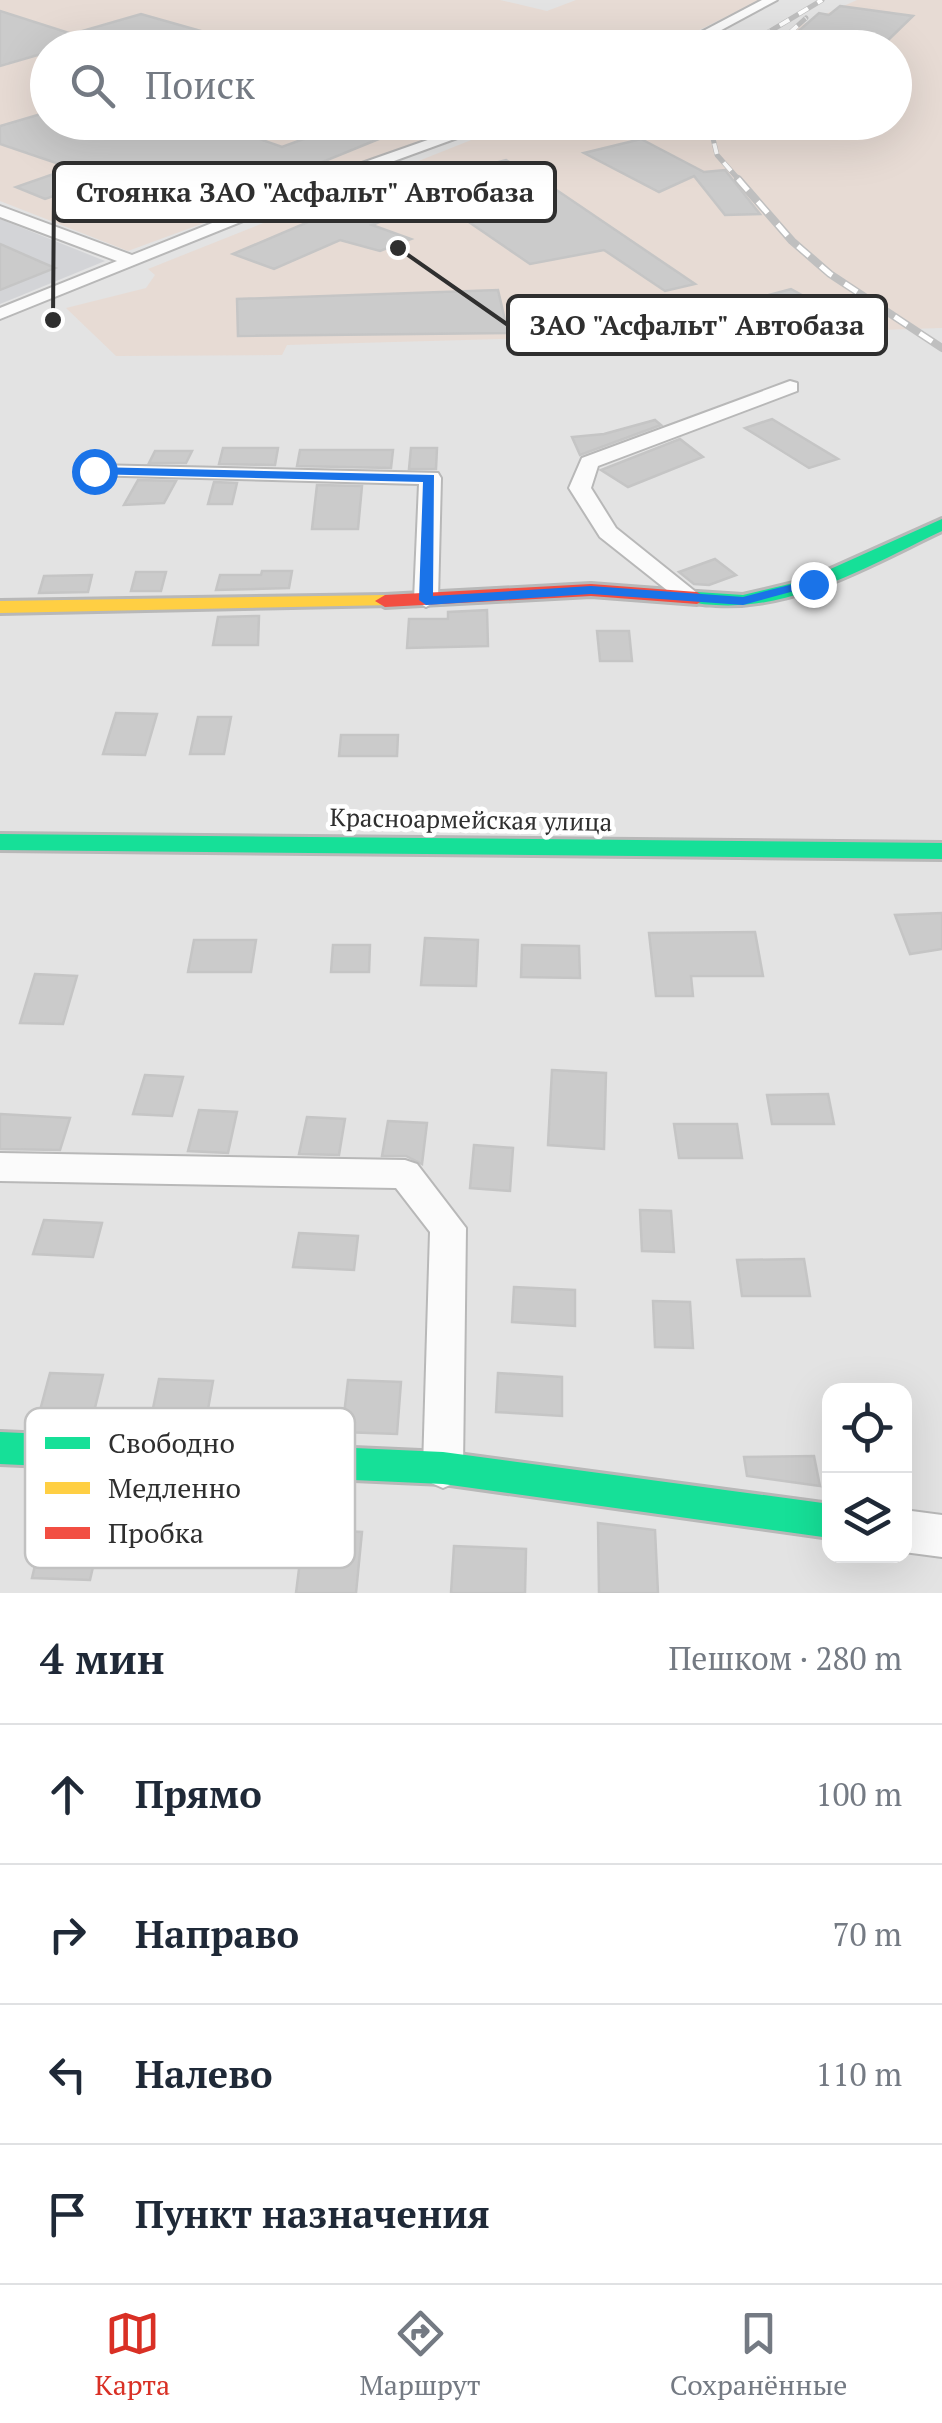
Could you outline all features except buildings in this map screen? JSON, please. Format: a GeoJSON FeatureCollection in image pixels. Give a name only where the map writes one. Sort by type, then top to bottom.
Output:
{"type":"FeatureCollection","features":[{"type":"Feature","properties":{"kind":"street"},"geometry":{"type":"LineString","coordinates":[[712,30],[772,0]]}},
{"type":"Feature","properties":{"kind":"street"},"geometry":{"type":"LineString","coordinates":[[0,314],[367,166],[442,140]]}},
{"type":"Feature","properties":{"kind":"street"},"geometry":{"type":"LineString","coordinates":[[0,211],[131,260]]}},
{"type":"Feature","properties":{"kind":"street"},"geometry":{"type":"LineString","coordinates":[[690,597],[608,532],[580,488],[589,462],[790,387]]}},
{"type":"Feature","properties":{"kind":"street"},"geometry":{"type":"LineString","coordinates":[[94,471],[430,478],[426,600]]}},
{"type":"Feature","properties":{"kind":"street"},"geometry":{"type":"LineString","coordinates":[[0,606],[426,600],[591,590],[743,601],[813,584],[942,524]]}},
{"type":"Feature","properties":{"kind":"street","name":"Красноармейская улица"},"geometry":{"type":"LineString","coordinates":[[0,842],[942,851]]}},
{"type":"Feature","properties":{"kind":"street"},"geometry":{"type":"LineString","coordinates":[[0,1167],[405,1174],[448,1228],[443,1468]]}},
{"type":"Feature","properties":{"kind":"street"},"geometry":{"type":"LineString","coordinates":[[0,1448],[25,1449]]}},
{"type":"Feature","properties":{"kind":"street"},"geometry":{"type":"LineString","coordinates":[[355,1464],[443,1468],[822,1519]]}},
{"type":"Feature","properties":{"kind":"street"},"geometry":{"type":"LineString","coordinates":[[912,1532],[942,1536]]}},
{"type":"Feature","properties":{"kind":"shaded area"},"geometry":{"type":"Polygon","coordinates":[[[0,0],[500,0],[547,11],[576,0],[760,0],[699,30],[30,30],[30,140],[428,140],[128,251],[0,201],[0,0]]]}},
{"type":"Feature","properties":{"kind":"shaded area"},"geometry":{"type":"Polygon","coordinates":[[[857,0],[942,0],[942,328],[287,345],[282,355],[116,356],[66,308],[146,288],[155,275],[148,269],[471,140],[912,140],[912,30],[790,30],[857,0]]]}},
{"type":"Feature","properties":{"kind":"shaded area"},"geometry":{"type":"Polygon","coordinates":[[[0,219],[105,261],[0,304],[0,219]]]}},
{"type":"Feature","properties":{"kind":"railway"},"geometry":{"type":"LineString","coordinates":[[772,30],[822,0]]}},
{"type":"Feature","properties":{"kind":"railway"},"geometry":{"type":"LineString","coordinates":[[793,30],[806,18]]}},
{"type":"Feature","properties":{"kind":"railway"},"geometry":{"type":"LineString","coordinates":[[713,140],[717,155],[740,181]]}},
{"type":"Feature","properties":{"kind":"railway"},"geometry":{"type":"LineString","coordinates":[[738,179],[792,241],[830,274],[942,348]]}},
{"type":"Feature","properties":{"kind":"traffic: fast"},"geometry":{"type":"LineString","coordinates":[[697,598],[743,601],[813,584],[942,524]]}},
{"type":"Feature","properties":{"kind":"traffic: fast"},"geometry":{"type":"LineString","coordinates":[[0,842],[942,851]]}},
{"type":"Feature","properties":{"kind":"traffic: fast"},"geometry":{"type":"LineString","coordinates":[[0,1448],[25,1449]]}},
{"type":"Feature","properties":{"kind":"traffic: fast"},"geometry":{"type":"LineString","coordinates":[[355,1464],[443,1468],[822,1520]]}},
{"type":"Feature","properties":{"kind":"traffic: slow"},"geometry":{"type":"LineString","coordinates":[[0,607],[385,601]]}},
{"type":"Feature","properties":{"kind":"traffic: jam"},"geometry":{"type":"LineString","coordinates":[[385,601],[591,590],[697,598]]}},
{"type":"Feature","properties":{"kind":"place","name":"ЗАО \"Асфальт\" Автобаза"},"geometry":{"type":"Point","coordinates":[398,248]}},
{"type":"Feature","properties":{"kind":"place","name":"Стоянка ЗАО \"Асфальт\" Автобаза"},"geometry":{"type":"Point","coordinates":[53,320]}},
{"type":"Feature","properties":{"kind":"route"},"geometry":{"type":"LineString","coordinates":[[94,471],[430,478],[426,600],[591,590],[743,601],[813,584]]}}]}
